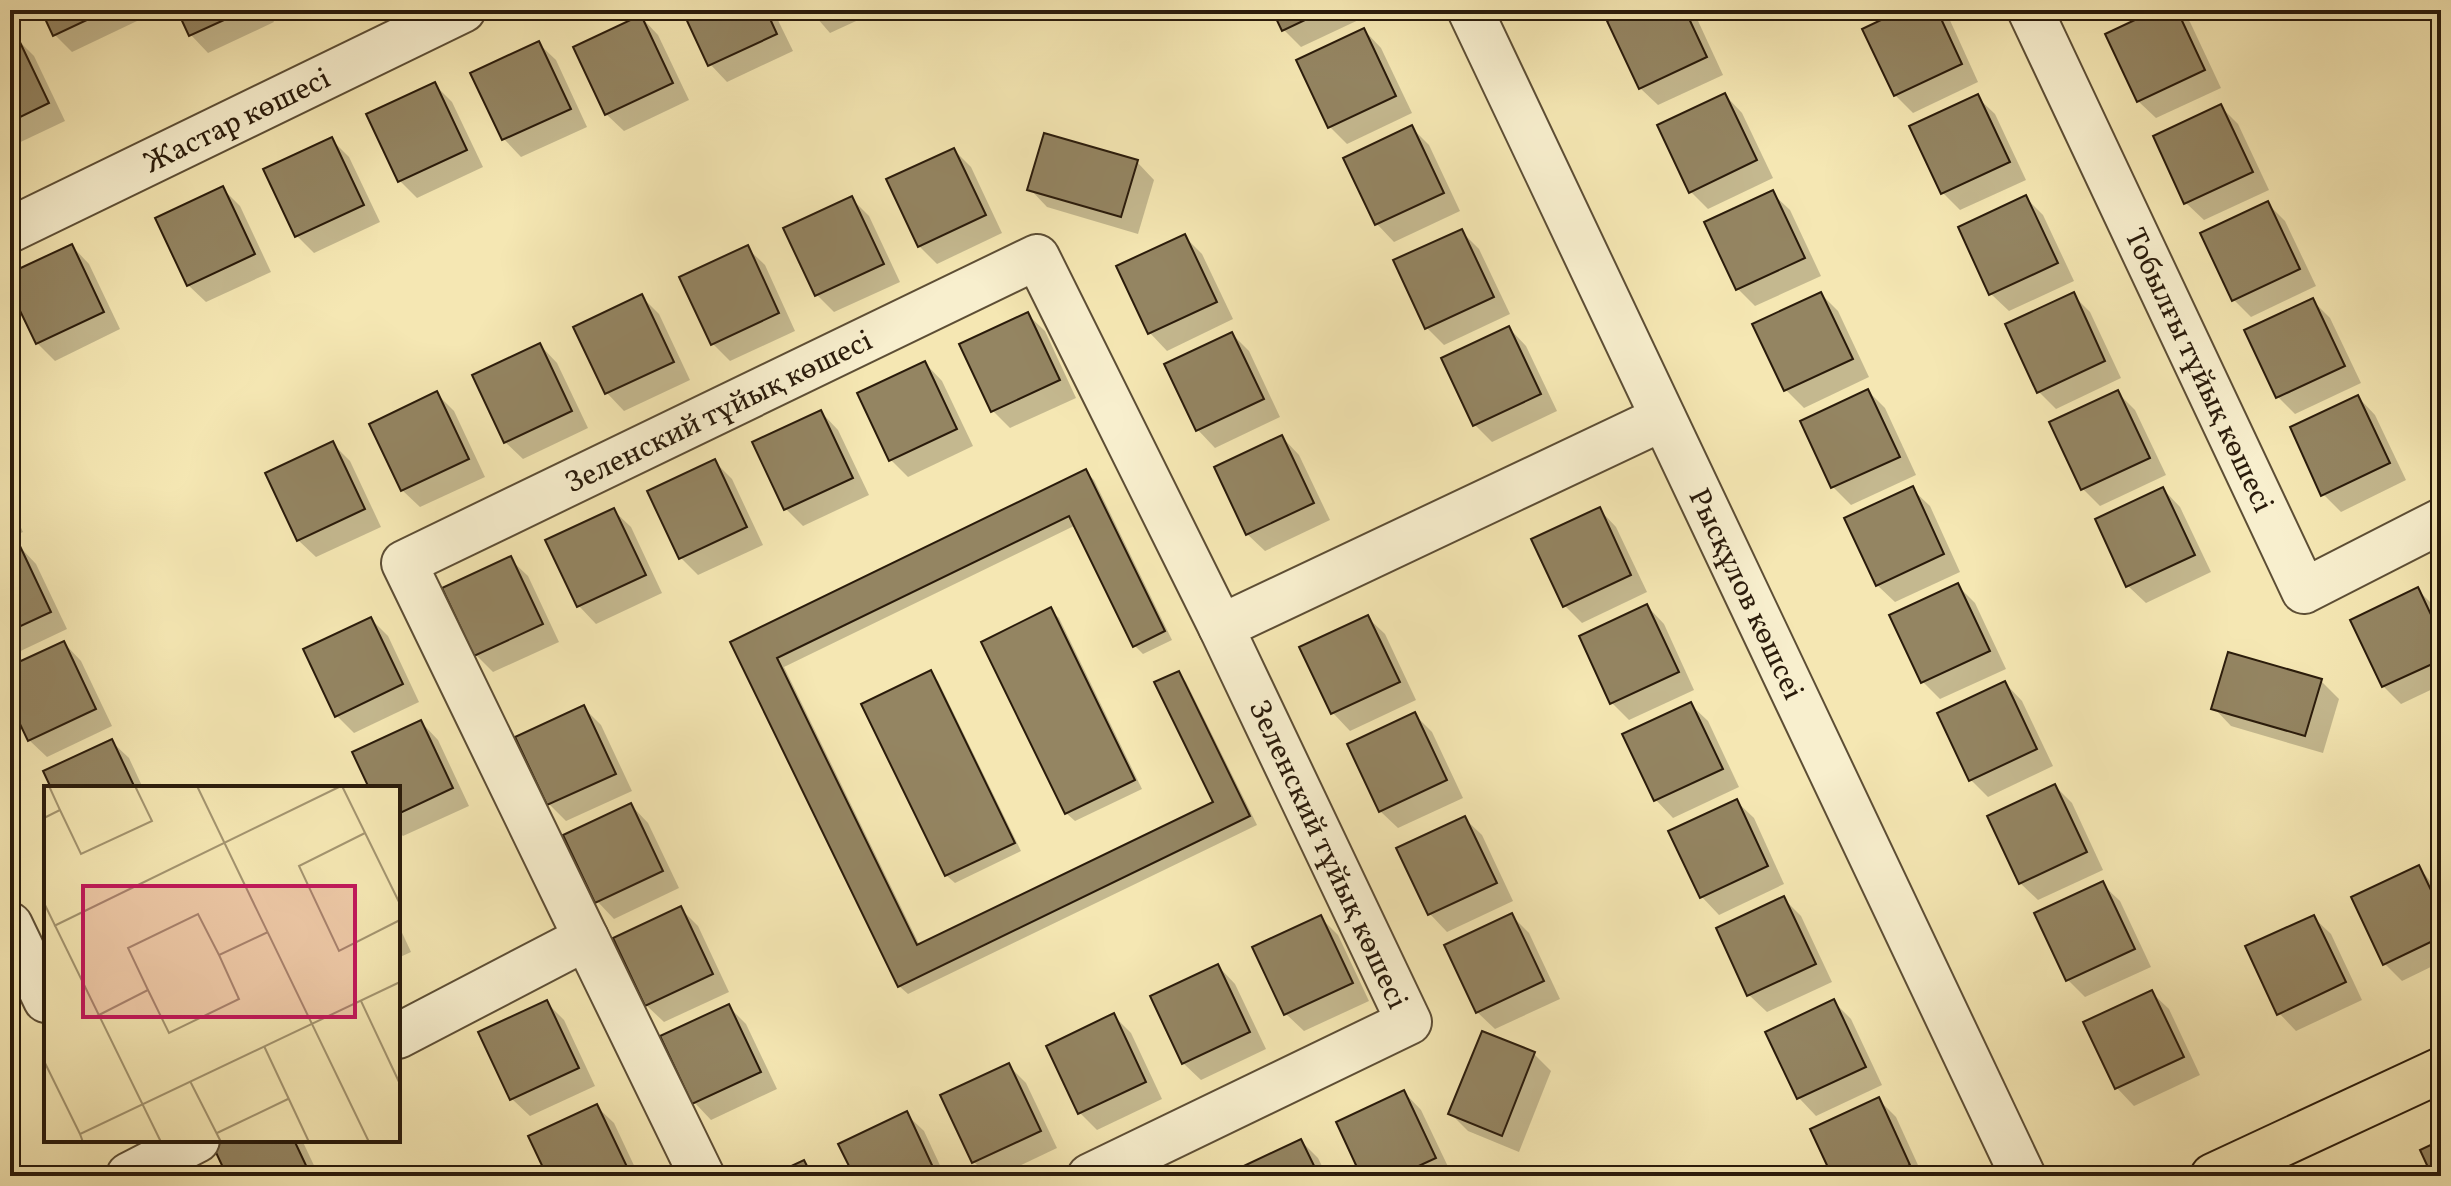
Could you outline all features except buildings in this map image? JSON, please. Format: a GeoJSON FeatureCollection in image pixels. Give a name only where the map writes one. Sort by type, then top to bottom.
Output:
{"type":"FeatureCollection","features":[{"type":"Feature","properties":{"kind":"main road"},"geometry":{"type":"LineString","coordinates":[[2213,1176],[2441,1070]]}},
{"type":"Feature","properties":{"kind":"street","name":"Жастар көшесі"},"geometry":{"type":"LineString","coordinates":[[10,230],[463,10]]}},
{"type":"Feature","properties":{"kind":"street","name":"Рысқұлов көшсеі"},"geometry":{"type":"LineString","coordinates":[[1470,10],[2023,1176]]}},
{"type":"Feature","properties":{"kind":"street","name":"Тобылғы тұйық көшесі"},"geometry":{"type":"LineString","coordinates":[[2030,10],[2304,591],[2441,521]]}},
{"type":"Feature","properties":{"kind":"street","name":"Зеленский тұйық көшесі"},"geometry":{"type":"LineString","coordinates":[[702,1176],[404,563],[1037,257],[1221,627],[1409,1022],[1090,1176]]}},
{"type":"Feature","properties":{"kind":"street"},"geometry":{"type":"LineString","coordinates":[[1221,627],[1663,418]]}},
{"type":"Feature","properties":{"kind":"street"},"geometry":{"type":"LineString","coordinates":[[400,1035],[586,938]]}},
{"type":"Feature","properties":{"kind":"street"},"geometry":{"type":"LineString","coordinates":[[15,948],[44,997]]}},
{"type":"Feature","properties":{"kind":"street"},"geometry":{"type":"LineString","coordinates":[[114,1142],[130,1176],[193,1142]]}}]}
